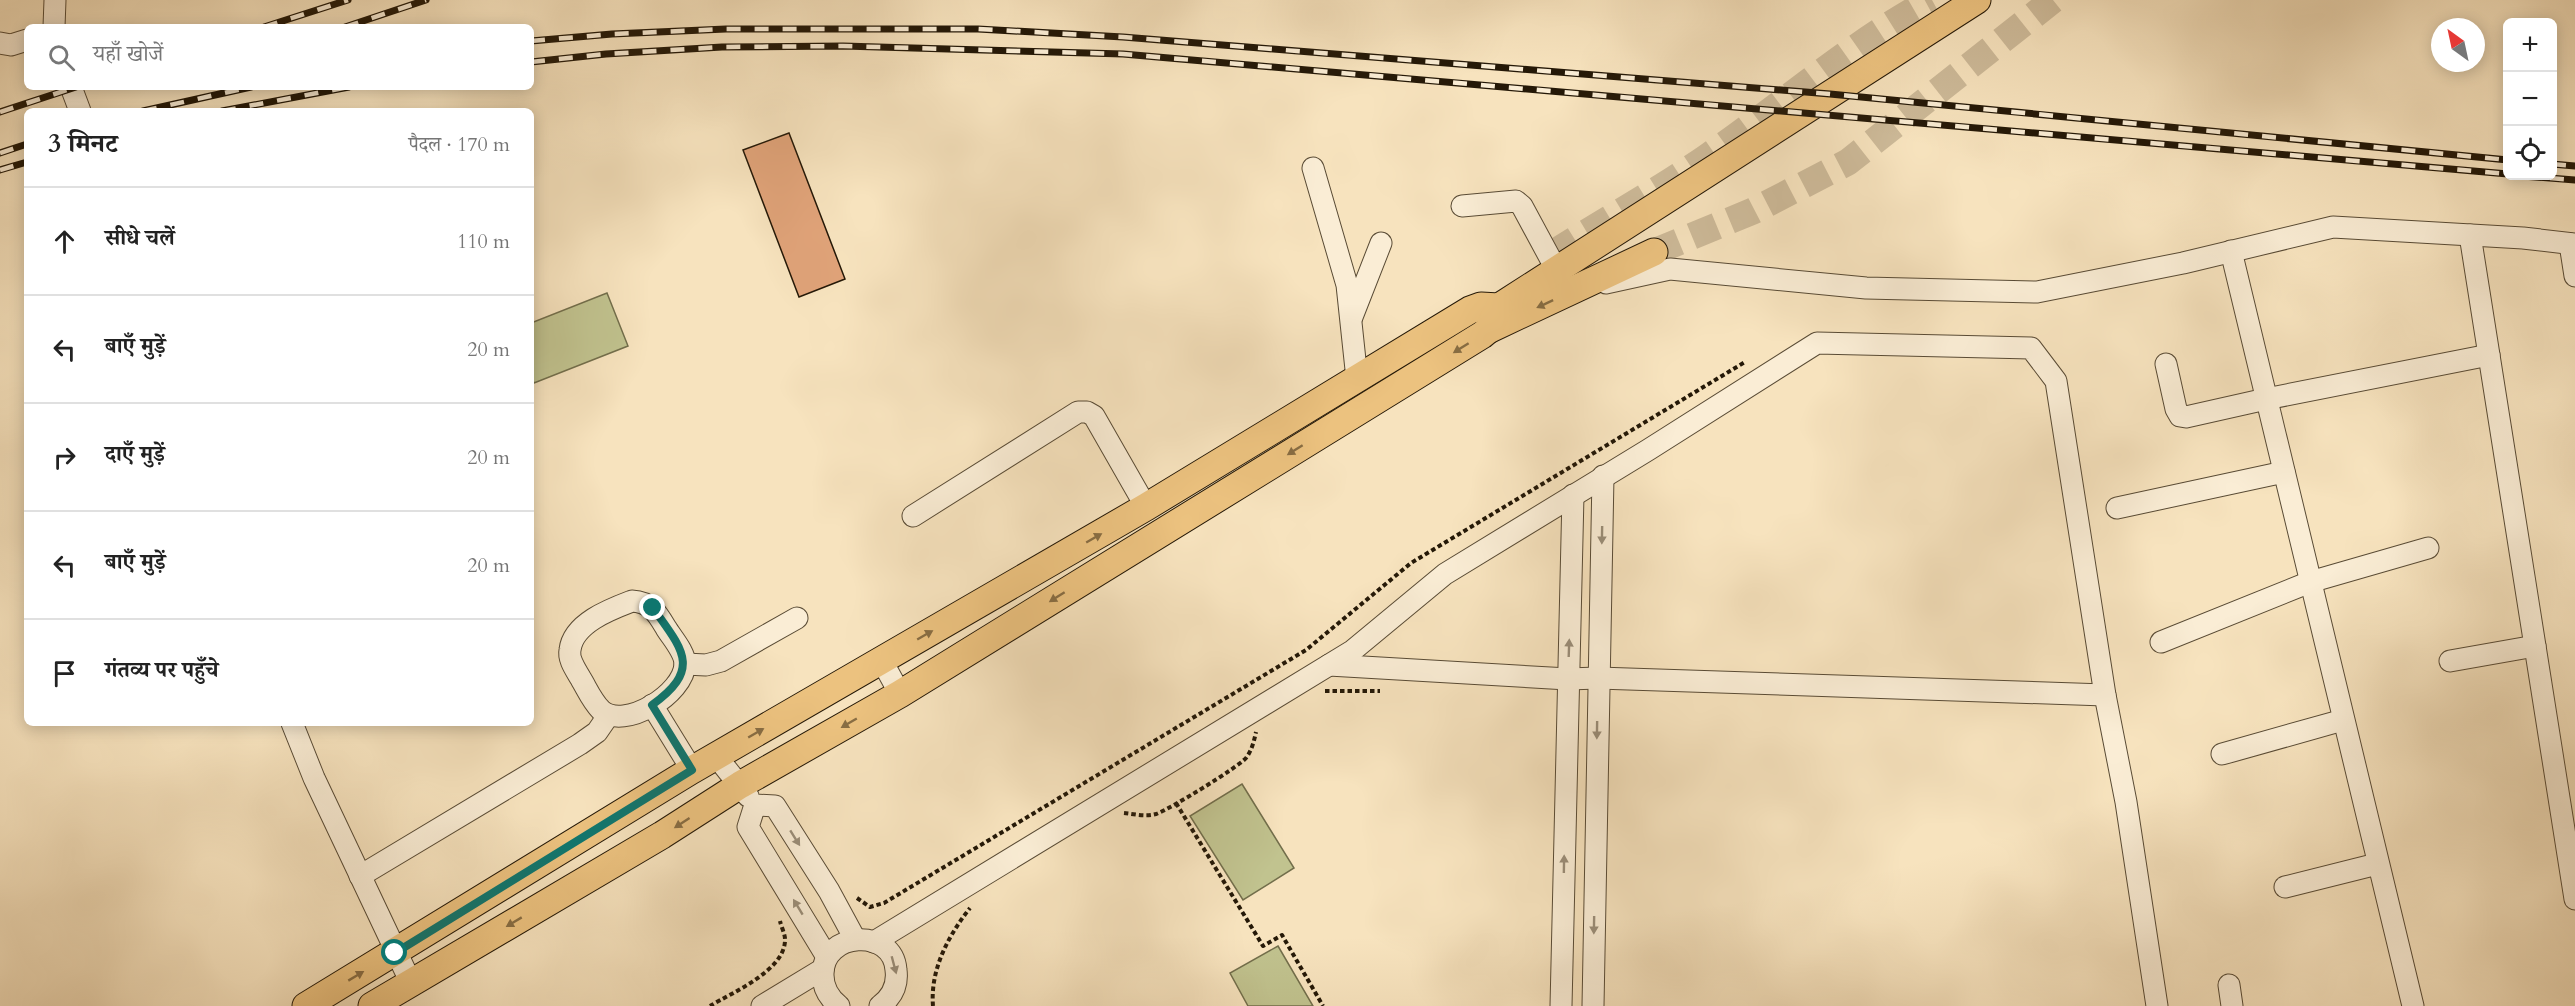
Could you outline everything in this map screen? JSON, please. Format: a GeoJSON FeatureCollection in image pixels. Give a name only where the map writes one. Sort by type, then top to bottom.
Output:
{"type":"FeatureCollection","features":[{"type":"Feature","properties":{"kind":"main road"},"geometry":{"type":"LineString","coordinates":[[372,1006],[662,835],[747,795],[1487,315],[1553,260],[1977,0]]}},
{"type":"Feature","properties":{"kind":"main road"},"geometry":{"type":"LineString","coordinates":[[306,1006],[692,770],[1146,507],[1357,379],[1487,315],[1576,289],[1654,252]]}},
{"type":"Feature","properties":{"kind":"street"},"geometry":{"type":"LineString","coordinates":[[54,24],[55,0]]}},
{"type":"Feature","properties":{"kind":"street"},"geometry":{"type":"LineString","coordinates":[[0,43],[11,45],[24,41]]}},
{"type":"Feature","properties":{"kind":"street"},"geometry":{"type":"LineString","coordinates":[[72,90],[79,108]]}},
{"type":"Feature","properties":{"kind":"street"},"geometry":{"type":"LineString","coordinates":[[1312,168],[1347,285],[1357,379]]}},
{"type":"Feature","properties":{"kind":"street"},"geometry":{"type":"LineString","coordinates":[[1462,206],[1516,201],[1522,206],[1553,260]]}},
{"type":"Feature","properties":{"kind":"street"},"geometry":{"type":"LineString","coordinates":[[1576,289],[1670,269],[1866,288],[2037,292],[2332,227],[2573,244],[2575,276]]}},
{"type":"Feature","properties":{"kind":"street"},"geometry":{"type":"LineString","coordinates":[[2470,235],[2575,899]]}},
{"type":"Feature","properties":{"kind":"street"},"geometry":{"type":"LineString","coordinates":[[1351,320],[1381,243]]}},
{"type":"Feature","properties":{"kind":"street"},"geometry":{"type":"LineString","coordinates":[[2231,251],[2413,1006]]}},
{"type":"Feature","properties":{"kind":"street"},"geometry":{"type":"LineString","coordinates":[[864,940],[1329,665],[1369,638],[1419,593],[1445,574],[1817,343],[2031,348],[2056,381],[2105,696],[2126,802],[2157,1006]]}},
{"type":"Feature","properties":{"kind":"street"},"geometry":{"type":"LineString","coordinates":[[2166,364],[2176,409],[2180,416],[2186,417],[2489,355]]}},
{"type":"Feature","properties":{"kind":"street"},"geometry":{"type":"LineString","coordinates":[[913,516],[1078,412],[1087,412],[1094,416],[1146,507]]}},
{"type":"Feature","properties":{"kind":"street"},"geometry":{"type":"LineString","coordinates":[[2117,508],[2284,472]]}},
{"type":"Feature","properties":{"kind":"street"},"geometry":{"type":"LineString","coordinates":[[1593,1006],[1603,476]]}},
{"type":"Feature","properties":{"kind":"street"},"geometry":{"type":"LineString","coordinates":[[1561,1006],[1573,495]]}},
{"type":"Feature","properties":{"kind":"street"},"geometry":{"type":"LineString","coordinates":[[2161,642],[2310,582],[2428,548]]}},
{"type":"Feature","properties":{"kind":"street"},"geometry":{"type":"LineString","coordinates":[[632,601],[643,602],[653,608],[660,618],[682,654],[685,664],[682,676],[671,692],[652,705],[620,717],[608,716],[596,705],[572,664],[569,651],[574,638],[587,623],[616,607],[632,601]]}},
{"type":"Feature","properties":{"kind":"street"},"geometry":{"type":"LineString","coordinates":[[685,664],[706,665],[721,661],[797,618]]}},
{"type":"Feature","properties":{"kind":"street"},"geometry":{"type":"LineString","coordinates":[[2450,661],[2535,646]]}},
{"type":"Feature","properties":{"kind":"street"},"geometry":{"type":"LineString","coordinates":[[882,660],[900,694]]}},
{"type":"Feature","properties":{"kind":"street"},"geometry":{"type":"LineString","coordinates":[[1329,665],[1568,679],[1598,678],[2105,696]]}},
{"type":"Feature","properties":{"kind":"street"},"geometry":{"type":"LineString","coordinates":[[652,705],[692,770]]}},
{"type":"Feature","properties":{"kind":"street"},"geometry":{"type":"LineString","coordinates":[[360,876],[580,744],[597,732],[608,716]]}},
{"type":"Feature","properties":{"kind":"street"},"geometry":{"type":"LineString","coordinates":[[2222,754],[2343,720]]}},
{"type":"Feature","properties":{"kind":"street"},"geometry":{"type":"LineString","coordinates":[[293,726],[314,778],[411,983]]}},
{"type":"Feature","properties":{"kind":"street"},"geometry":{"type":"LineString","coordinates":[[716,756],[747,795],[775,806],[829,891],[864,940]]}},
{"type":"Feature","properties":{"kind":"street"},"geometry":{"type":"LineString","coordinates":[[747,795],[748,826],[825,963],[823,982],[828,1003]]}},
{"type":"Feature","properties":{"kind":"street"},"geometry":{"type":"LineString","coordinates":[[2285,886],[2377,864]]}},
{"type":"Feature","properties":{"kind":"street"},"geometry":{"type":"LineString","coordinates":[[762,1006],[825,963],[835,947],[846,941],[864,940],[887,950],[896,967],[897,980],[888,1003]]}},
{"type":"Feature","properties":{"kind":"street"},"geometry":{"type":"LineString","coordinates":[[2229,985],[2232,1006]]}},
{"type":"Feature","properties":{"kind":"path"},"geometry":{"type":"LineString","coordinates":[[1320,691],[1386,691]]}},
{"type":"Feature","properties":{"kind":"path"},"geometry":{"type":"LineString","coordinates":[[1119,812],[1140,815],[1156,814],[1235,768],[1252,747],[1259,722]]}},
{"type":"Feature","properties":{"kind":"path"},"geometry":{"type":"LineString","coordinates":[[1176,802],[1263,946],[1282,935],[1323,1006]]}},
{"type":"Feature","properties":{"kind":"path"},"geometry":{"type":"LineString","coordinates":[[933,1006],[932,991],[938,965],[947,943],[973,904]]}},
{"type":"Feature","properties":{"kind":"path"},"geometry":{"type":"LineString","coordinates":[[710,1006],[770,970],[780,956],[785,940],[779,917]]}},
{"type":"Feature","properties":{"kind":"green space"},"geometry":{"type":"Polygon","coordinates":[[[607,293],[628,346],[534,383],[534,322],[607,293]]]}},
{"type":"Feature","properties":{"kind":"green space"},"geometry":{"type":"Polygon","coordinates":[[[1242,784],[1294,868],[1243,900],[1190,816],[1242,784]]]}},
{"type":"Feature","properties":{"kind":"green space"},"geometry":{"type":"Polygon","coordinates":[[[1278,946],[1313,1006],[1248,1006],[1230,973],[1278,946]]]}},
{"type":"Feature","properties":{"kind":"building"},"geometry":{"type":"Polygon","coordinates":[[[789,133],[845,279],[799,297],[743,150],[789,133]]]}},
{"type":"Feature","properties":{"kind":"tunnel"},"geometry":{"type":"LineString","coordinates":[[1552,254],[1688,170],[1845,55],[1932,0]]}},
{"type":"Feature","properties":{"kind":"tunnel"},"geometry":{"type":"LineString","coordinates":[[1654,252],[1753,211],[1848,162],[2053,0]]}},
{"type":"Feature","properties":{"kind":"railway"},"geometry":{"type":"LineString","coordinates":[[273,24],[348,0]]}},
{"type":"Feature","properties":{"kind":"railway"},"geometry":{"type":"LineString","coordinates":[[354,24],[426,0]]}},
{"type":"Feature","properties":{"kind":"railway"},"geometry":{"type":"LineString","coordinates":[[534,41],[612,34],[726,29],[978,29],[1123,37],[1830,94],[2503,160]]}},
{"type":"Feature","properties":{"kind":"railway"},"geometry":{"type":"LineString","coordinates":[[534,62],[606,54],[722,47],[843,46],[1123,54],[2503,174]]}},
{"type":"Feature","properties":{"kind":"railway"},"geometry":{"type":"LineString","coordinates":[[0,112],[67,90]]}},
{"type":"Feature","properties":{"kind":"railway"},"geometry":{"type":"LineString","coordinates":[[156,108],[238,90]]}},
{"type":"Feature","properties":{"kind":"railway"},"geometry":{"type":"LineString","coordinates":[[238,108],[333,90]]}},
{"type":"Feature","properties":{"kind":"railway"},"geometry":{"type":"LineString","coordinates":[[0,153],[24,145]]}},
{"type":"Feature","properties":{"kind":"railway"},"geometry":{"type":"LineString","coordinates":[[0,170],[24,163]]}},
{"type":"Feature","properties":{"kind":"railway"},"geometry":{"type":"LineString","coordinates":[[2557,164],[2575,166]]}},
{"type":"Feature","properties":{"kind":"railway"},"geometry":{"type":"LineString","coordinates":[[2557,179],[2575,180]]}},
{"type":"Feature","properties":{"kind":"route"},"geometry":{"type":"LineString","coordinates":[[395,953],[692,770],[652,705],[671,692],[682,676],[685,664],[682,654],[653,608]]}}]}
